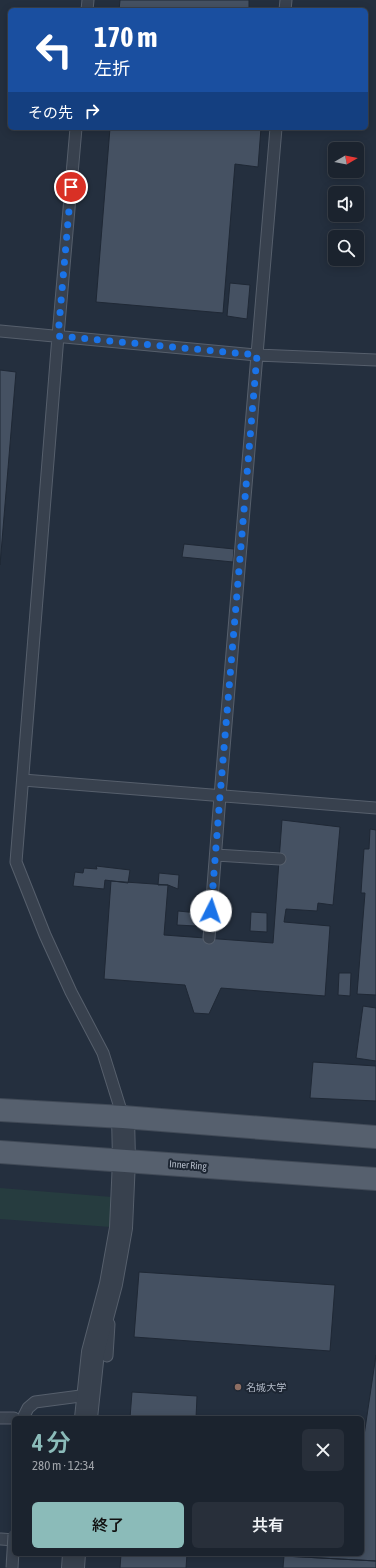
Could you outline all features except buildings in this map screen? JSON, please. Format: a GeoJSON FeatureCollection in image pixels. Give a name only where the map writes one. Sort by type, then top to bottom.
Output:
{"type":"FeatureCollection","features":[{"type":"Feature","properties":{"kind":"main road"},"geometry":{"type":"LineString","coordinates":[[0,1110],[123,1117],[376,1137]]}},
{"type":"Feature","properties":{"kind":"main road","name":"Inner Ring"},"geometry":{"type":"LineString","coordinates":[[0,1152],[376,1179]]}},
{"type":"Feature","properties":{"kind":"street"},"geometry":{"type":"LineString","coordinates":[[86,1416],[93,1352],[111,1284],[121,1228],[124,1160],[123,1117]]}},
{"type":"Feature","properties":{"kind":"street"},"geometry":{"type":"LineString","coordinates":[[73,1568],[74,1556]]}},
{"type":"Feature","properties":{"kind":"lane"},"geometry":{"type":"LineString","coordinates":[[76,130],[16,862],[46,936],[71,992],[102,1053],[123,1117]]}},
{"type":"Feature","properties":{"kind":"lane"},"geometry":{"type":"LineString","coordinates":[[209,938],[276,130]]}},
{"type":"Feature","properties":{"kind":"lane"},"geometry":{"type":"LineString","coordinates":[[0,331],[257,355],[376,360]]}},
{"type":"Feature","properties":{"kind":"lane"},"geometry":{"type":"LineString","coordinates":[[23,780],[376,808]]}},
{"type":"Feature","properties":{"kind":"lane"},"geometry":{"type":"LineString","coordinates":[[216,855],[280,859]]}},
{"type":"Feature","properties":{"kind":"lane"},"geometry":{"type":"LineString","coordinates":[[107,1356],[111,1284]]}},
{"type":"Feature","properties":{"kind":"lane"},"geometry":{"type":"LineString","coordinates":[[24,1416],[28,1408],[35,1402],[88,1395]]}},
{"type":"Feature","properties":{"kind":"lane"},"geometry":{"type":"LineString","coordinates":[[0,1418],[12,1418]]}},
{"type":"Feature","properties":{"kind":"lane"},"geometry":{"type":"LineString","coordinates":[[1,1539],[12,1540]]}},
{"type":"Feature","properties":{"kind":"lane"},"geometry":{"type":"LineString","coordinates":[[12,1568],[13,1556]]}},
{"type":"Feature","properties":{"kind":"green space"},"geometry":{"type":"Polygon","coordinates":[[[0,1188],[112,1197],[111,1227],[0,1219],[0,1188]]]}},
{"type":"Feature","properties":{"kind":"place","name":"名城大学"},"geometry":{"type":"Point","coordinates":[238,1387]}},
{"type":"Feature","properties":{"kind":"route"},"geometry":{"type":"LineString","coordinates":[[71,187],[58,336],[257,355],[211,911]]}}]}
